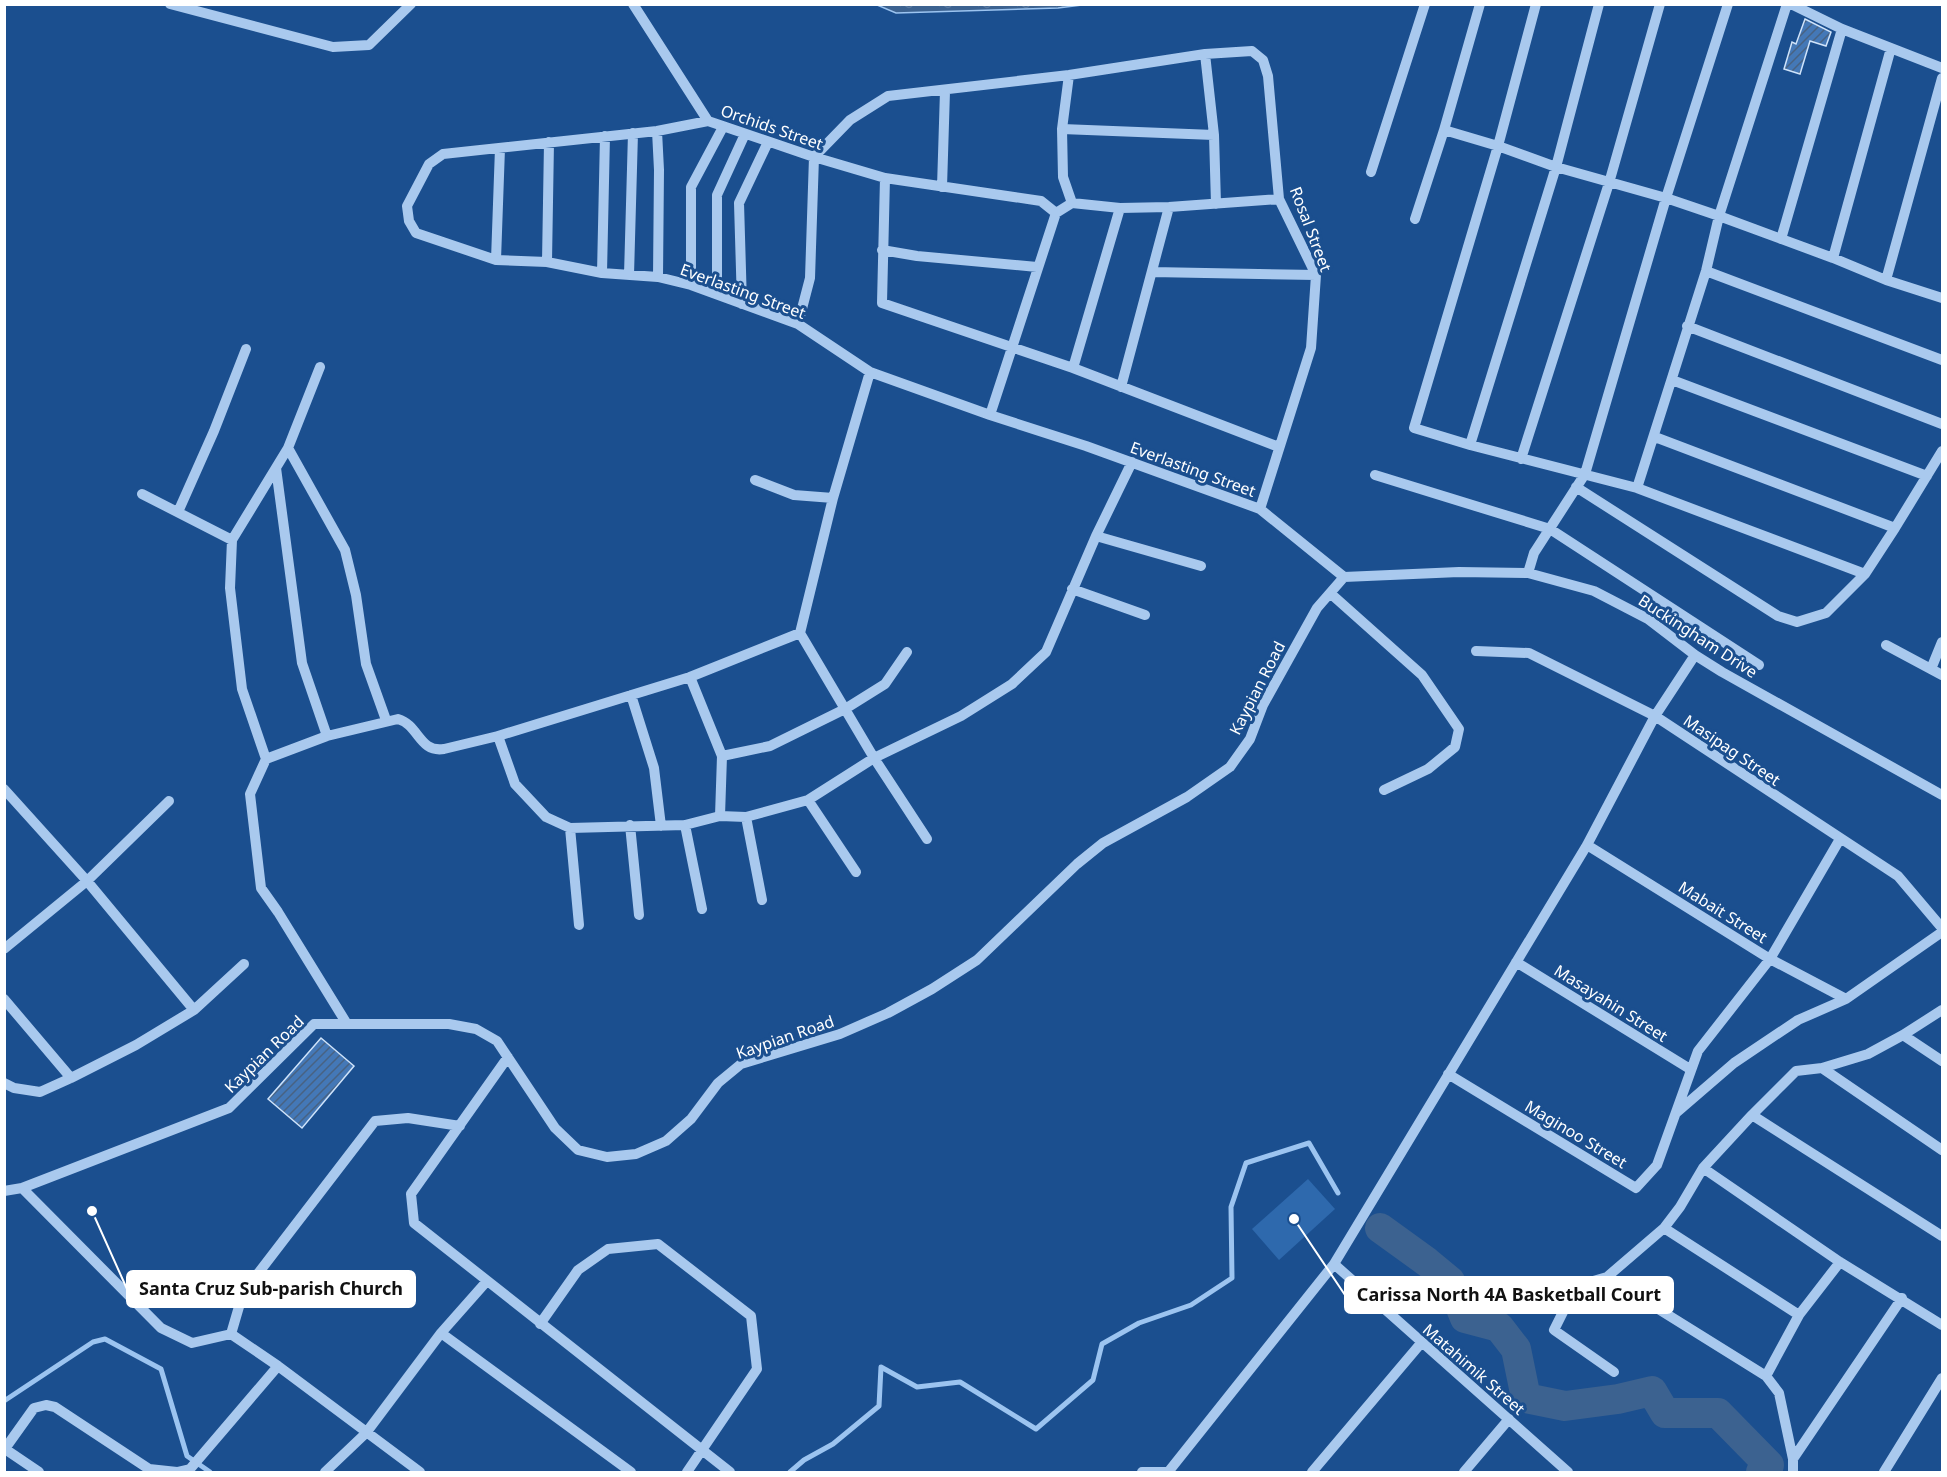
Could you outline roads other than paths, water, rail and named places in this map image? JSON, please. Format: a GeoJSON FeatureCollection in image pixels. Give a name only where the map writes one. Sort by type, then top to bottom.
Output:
{"type":"FeatureCollection","features":[{"type":"Feature","properties":{"kind":"street"},"geometry":{"type":"LineString","coordinates":[[170,4],[333,47],[369,45],[411,4]]}},
{"type":"Feature","properties":{"kind":"street"},"geometry":{"type":"LineString","coordinates":[[633,4],[708,121]]}},
{"type":"Feature","properties":{"kind":"street"},"geometry":{"type":"LineString","coordinates":[[1371,172],[1425,4]]}},
{"type":"Feature","properties":{"kind":"street"},"geometry":{"type":"LineString","coordinates":[[1415,219],[1444,130],[1480,4]]}},
{"type":"Feature","properties":{"kind":"street"},"geometry":{"type":"LineString","coordinates":[[1536,4],[1498,146],[1414,428],[1521,459],[1637,488],[1865,574]]}},
{"type":"Feature","properties":{"kind":"street"},"geometry":{"type":"LineString","coordinates":[[1470,445],[1556,167],[1599,4]]}},
{"type":"Feature","properties":{"kind":"street"},"geometry":{"type":"LineString","coordinates":[[1521,459],[1609,183],[1660,4]]}},
{"type":"Feature","properties":{"kind":"street"},"geometry":{"type":"LineString","coordinates":[[1528,573],[1534,553],[1585,474],[1666,198],[1728,4]]}},
{"type":"Feature","properties":{"kind":"street"},"geometry":{"type":"LineString","coordinates":[[1637,488],[1706,271],[1719,216],[1789,4],[1842,29],[1942,68]]}},
{"type":"Feature","properties":{"kind":"street"},"geometry":{"type":"LineString","coordinates":[[1781,239],[1842,29]]}},
{"type":"Feature","properties":{"kind":"street"},"geometry":{"type":"LineString","coordinates":[[1833,258],[1891,48]]}},
{"type":"Feature","properties":{"kind":"street","name":"Rosal Street"},"geometry":{"type":"LineString","coordinates":[[1205,54],[1252,51],[1263,60],[1268,76],[1279,199],[1316,275],[1311,348],[1260,510]]}},
{"type":"Feature","properties":{"kind":"street"},"geometry":{"type":"LineString","coordinates":[[798,324],[810,278],[814,157],[850,120],[888,96],[1070,75],[1205,54],[1214,135],[1216,204]]}},
{"type":"Feature","properties":{"kind":"street"},"geometry":{"type":"LineString","coordinates":[[1070,75],[1062,129],[1064,177],[1072,203]]}},
{"type":"Feature","properties":{"kind":"street"},"geometry":{"type":"LineString","coordinates":[[1886,280],[1942,78]]}},
{"type":"Feature","properties":{"kind":"street"},"geometry":{"type":"LineString","coordinates":[[942,187],[945,91]]}},
{"type":"Feature","properties":{"kind":"street","name":"Orchids Street"},"geometry":{"type":"LineString","coordinates":[[408,221],[407,206],[429,164],[443,154],[657,131],[708,121],[885,178],[1041,201],[1056,213]]}},
{"type":"Feature","properties":{"kind":"street"},"geometry":{"type":"LineString","coordinates":[[691,285],[692,187],[723,127]]}},
{"type":"Feature","properties":{"kind":"street"},"geometry":{"type":"LineString","coordinates":[[1062,129],[1214,135]]}},
{"type":"Feature","properties":{"kind":"street"},"geometry":{"type":"LineString","coordinates":[[1444,130],[1556,167],[1666,198],[1833,258],[1886,280],[1941,294]]}},
{"type":"Feature","properties":{"kind":"street"},"geometry":{"type":"LineString","coordinates":[[657,131],[658,278]]}},
{"type":"Feature","properties":{"kind":"street"},"geometry":{"type":"LineString","coordinates":[[629,275],[633,133]]}},
{"type":"Feature","properties":{"kind":"street"},"geometry":{"type":"LineString","coordinates":[[717,294],[717,195],[745,134]]}},
{"type":"Feature","properties":{"kind":"street"},"geometry":{"type":"LineString","coordinates":[[602,273],[605,136]]}},
{"type":"Feature","properties":{"kind":"street"},"geometry":{"type":"LineString","coordinates":[[547,262],[549,142]]}},
{"type":"Feature","properties":{"kind":"street"},"geometry":{"type":"LineString","coordinates":[[742,304],[739,203],[768,142]]}},
{"type":"Feature","properties":{"kind":"street"},"geometry":{"type":"LineString","coordinates":[[496,260],[500,148]]}},
{"type":"Feature","properties":{"kind":"street"},"geometry":{"type":"LineString","coordinates":[[885,178],[882,303],[1073,368],[1279,447]]}},
{"type":"Feature","properties":{"kind":"street"},"geometry":{"type":"LineString","coordinates":[[990,415],[1056,213],[1072,203],[1120,208],[1279,199]]}},
{"type":"Feature","properties":{"kind":"street"},"geometry":{"type":"LineString","coordinates":[[1121,387],[1169,207]]}},
{"type":"Feature","properties":{"kind":"street"},"geometry":{"type":"LineString","coordinates":[[1073,368],[1120,208]]}},
{"type":"Feature","properties":{"kind":"street","name":"Everlasting Street"},"geometry":{"type":"LineString","coordinates":[[408,221],[416,233],[496,260],[547,262],[602,273],[658,278],[691,285],[798,324],[870,372],[1132,462],[1260,510],[1344,576]]}},
{"type":"Feature","properties":{"kind":"street"},"geometry":{"type":"LineString","coordinates":[[882,250],[917,256],[1037,267]]}},
{"type":"Feature","properties":{"kind":"street"},"geometry":{"type":"LineString","coordinates":[[1706,271],[1942,360]]}},
{"type":"Feature","properties":{"kind":"street"},"geometry":{"type":"LineString","coordinates":[[1152,272],[1316,275]]}},
{"type":"Feature","properties":{"kind":"street"},"geometry":{"type":"LineString","coordinates":[[1688,326],[1942,424]]}},
{"type":"Feature","properties":{"kind":"street"},"geometry":{"type":"LineString","coordinates":[[178,512],[214,432],[246,349]]}},
{"type":"Feature","properties":{"kind":"street"},"geometry":{"type":"LineString","coordinates":[[320,367],[288,448],[232,540],[230,588],[242,689],[266,759],[250,794],[261,888],[347,1024]]}},
{"type":"Feature","properties":{"kind":"street"},"geometry":{"type":"LineString","coordinates":[[870,372],[833,498],[801,633],[874,758],[927,839]]}},
{"type":"Feature","properties":{"kind":"street"},"geometry":{"type":"LineString","coordinates":[[1672,380],[1927,476]]}},
{"type":"Feature","properties":{"kind":"street"},"geometry":{"type":"LineString","coordinates":[[1655,436],[1895,528]]}},
{"type":"Feature","properties":{"kind":"street"},"geometry":{"type":"LineString","coordinates":[[288,448],[345,550],[356,595],[366,663],[386,720]]}},
{"type":"Feature","properties":{"kind":"street"},"geometry":{"type":"LineString","coordinates":[[1576,487],[1778,616],[1797,622],[1826,613],[1865,574],[1942,451]]}},
{"type":"Feature","properties":{"kind":"street"},"geometry":{"type":"LineString","coordinates":[[498,736],[515,784],[546,817],[570,828],[685,825],[720,816],[746,817],[808,800],[874,758],[961,716],[1012,684],[1046,652],[1096,536],[1132,462]]}},
{"type":"Feature","properties":{"kind":"street"},"geometry":{"type":"LineString","coordinates":[[276,468],[302,663],[327,736]]}},
{"type":"Feature","properties":{"kind":"street"},"geometry":{"type":"LineString","coordinates":[[1375,475],[1550,529],[1759,665]]}},
{"type":"Feature","properties":{"kind":"street"},"geometry":{"type":"LineString","coordinates":[[755,480],[794,495],[833,498]]}},
{"type":"Feature","properties":{"kind":"street"},"geometry":{"type":"LineString","coordinates":[[142,494],[232,540]]}},
{"type":"Feature","properties":{"kind":"street"},"geometry":{"type":"LineString","coordinates":[[1096,536],[1201,566]]}},
{"type":"Feature","properties":{"kind":"street","name":"Buckingham Drive"},"geometry":{"type":"LineString","coordinates":[[1344,576],[1459,572],[1528,573],[1594,591],[1648,619],[1695,655],[1942,795]]}},
{"type":"Feature","properties":{"kind":"street","name":"Kaypian Road"},"geometry":{"type":"LineString","coordinates":[[4,1191],[22,1188],[229,1108],[314,1024],[449,1024],[476,1029],[497,1041],[555,1128],[578,1149],[607,1157],[636,1154],[666,1140],[692,1119],[718,1083],[741,1065],[840,1034],[888,1013],[932,989],[977,960],[1077,864],[1103,843],[1187,797],[1230,766],[1250,739],[1263,705],[1317,608],[1344,576]]}},
{"type":"Feature","properties":{"kind":"street"},"geometry":{"type":"LineString","coordinates":[[1072,590],[1145,615]]}},
{"type":"Feature","properties":{"kind":"street"},"geometry":{"type":"LineString","coordinates":[[1330,593],[1422,675],[1459,729],[1455,747],[1428,769],[1384,790]]}},
{"type":"Feature","properties":{"kind":"street"},"geometry":{"type":"LineString","coordinates":[[266,759],[327,736],[386,720],[406,721],[428,748],[436,750],[498,736],[690,677],[801,633]]}},
{"type":"Feature","properties":{"kind":"street"},"geometry":{"type":"LineString","coordinates":[[1931,669],[1942,642]]}},
{"type":"Feature","properties":{"kind":"street"},"geometry":{"type":"LineString","coordinates":[[1886,645],[1942,675]]}},
{"type":"Feature","properties":{"kind":"street","name":"Masipag Street"},"geometry":{"type":"LineString","coordinates":[[1476,651],[1528,652],[1655,716],[1898,876],[1942,931]]}},
{"type":"Feature","properties":{"kind":"street"},"geometry":{"type":"LineString","coordinates":[[722,756],[770,746],[845,709],[885,684],[907,652]]}},
{"type":"Feature","properties":{"kind":"street"},"geometry":{"type":"LineString","coordinates":[[1143,1473],[1170,1472],[1334,1264],[1587,844],[1655,716],[1695,655]]}},
{"type":"Feature","properties":{"kind":"street"},"geometry":{"type":"LineString","coordinates":[[690,677],[722,756],[720,816]]}},
{"type":"Feature","properties":{"kind":"street"},"geometry":{"type":"LineString","coordinates":[[631,695],[654,768],[661,826]]}},
{"type":"Feature","properties":{"kind":"street"},"geometry":{"type":"LineString","coordinates":[[4,789],[87,881],[194,1010]]}},
{"type":"Feature","properties":{"kind":"street"},"geometry":{"type":"LineString","coordinates":[[808,800],[856,872]]}},
{"type":"Feature","properties":{"kind":"street"},"geometry":{"type":"LineString","coordinates":[[4,950],[87,881],[169,801]]}},
{"type":"Feature","properties":{"kind":"street"},"geometry":{"type":"LineString","coordinates":[[746,817],[762,900]]}},
{"type":"Feature","properties":{"kind":"street"},"geometry":{"type":"LineString","coordinates":[[630,825],[639,915]]}},
{"type":"Feature","properties":{"kind":"street"},"geometry":{"type":"LineString","coordinates":[[685,825],[702,909]]}},
{"type":"Feature","properties":{"kind":"street"},"geometry":{"type":"LineString","coordinates":[[570,828],[579,925]]}},
{"type":"Feature","properties":{"kind":"street","name":"Maginoo Street"},"geometry":{"type":"LineString","coordinates":[[1448,1074],[1636,1188],[1657,1165],[1698,1051],[1770,959],[1840,839]]}},
{"type":"Feature","properties":{"kind":"street","name":"Mabait Street"},"geometry":{"type":"LineString","coordinates":[[1587,844],[1770,959],[1846,999]]}},
{"type":"Feature","properties":{"kind":"street"},"geometry":{"type":"LineString","coordinates":[[1675,1114],[1734,1063],[1798,1020],[1846,999],[1942,931]]}},
{"type":"Feature","properties":{"kind":"street","name":"Masayahin Street"},"geometry":{"type":"LineString","coordinates":[[1516,962],[1690,1069]]}},
{"type":"Feature","properties":{"kind":"street"},"geometry":{"type":"LineString","coordinates":[[4,1083],[14,1088],[40,1092],[71,1078],[136,1045],[194,1010],[244,964]]}},
{"type":"Feature","properties":{"kind":"street"},"geometry":{"type":"LineString","coordinates":[[4,999],[71,1078]]}},
{"type":"Feature","properties":{"kind":"street"},"geometry":{"type":"LineString","coordinates":[[1614,1372],[1554,1330],[1576,1286],[1607,1276],[1664,1228],[1680,1207],[1703,1168],[1796,1071],[1822,1068],[1868,1053],[1903,1035],[1942,1010]]}},
{"type":"Feature","properties":{"kind":"street"},"geometry":{"type":"LineString","coordinates":[[1903,1035],[1942,1061]]}},
{"type":"Feature","properties":{"kind":"street"},"geometry":{"type":"LineString","coordinates":[[508,1057],[411,1194],[414,1223],[730,1473]]}},
{"type":"Feature","properties":{"kind":"street"},"geometry":{"type":"LineString","coordinates":[[1822,1068],[1942,1150]]}},
{"type":"Feature","properties":{"kind":"street"},"geometry":{"type":"LineString","coordinates":[[1752,1115],[1942,1236]]}},
{"type":"Feature","properties":{"kind":"street"},"geometry":{"type":"LineString","coordinates":[[231,1334],[243,1293],[375,1121],[408,1118],[460,1126]]}},
{"type":"Feature","properties":{"kind":"street"},"geometry":{"type":"LineString","coordinates":[[1703,1168],[1840,1262],[1902,1298],[1942,1325]]}},
{"type":"Feature","properties":{"kind":"street"},"geometry":{"type":"LineString","coordinates":[[22,1188],[161,1328],[192,1343],[231,1334],[278,1366],[420,1473]]}},
{"type":"Feature","properties":{"kind":"street"},"geometry":{"type":"LineString","coordinates":[[1664,1228],[1799,1315]]}},
{"type":"Feature","properties":{"kind":"street"},"geometry":{"type":"LineString","coordinates":[[540,1324],[578,1270],[608,1249],[657,1244],[752,1317],[758,1369],[687,1473]]}},
{"type":"Feature","properties":{"kind":"street"},"geometry":{"type":"LineString","coordinates":[[1766,1376],[1799,1315],[1840,1262]]}},
{"type":"Feature","properties":{"kind":"street","name":"Matahimik Street"},"geometry":{"type":"LineString","coordinates":[[1334,1264],[1568,1473]]}},
{"type":"Feature","properties":{"kind":"street"},"geometry":{"type":"LineString","coordinates":[[1607,1276],[1766,1376],[1779,1393],[1793,1459],[1793,1473]]}},
{"type":"Feature","properties":{"kind":"street"},"geometry":{"type":"LineString","coordinates":[[325,1473],[366,1432],[441,1333],[487,1281]]}},
{"type":"Feature","properties":{"kind":"street"},"geometry":{"type":"LineString","coordinates":[[1793,1459],[1902,1298]]}},
{"type":"Feature","properties":{"kind":"street"},"geometry":{"type":"LineString","coordinates":[[441,1333],[631,1473]]}},
{"type":"Feature","properties":{"kind":"street"},"geometry":{"type":"LineString","coordinates":[[1312,1473],[1422,1342]]}},
{"type":"Feature","properties":{"kind":"street"},"geometry":{"type":"LineString","coordinates":[[39,1473],[5,1450],[34,1408],[46,1405],[56,1407],[148,1471],[177,1473],[190,1469],[278,1366]]}},
{"type":"Feature","properties":{"kind":"street"},"geometry":{"type":"LineString","coordinates":[[1884,1473],[1942,1378]]}},
{"type":"Feature","properties":{"kind":"street"},"geometry":{"type":"LineString","coordinates":[[1464,1473],[1509,1419]]}},
{"type":"Feature","properties":{"kind":"water"},"geometry":{"type":"Polygon","coordinates":[[[877,5],[1082,5],[1058,8],[896,13],[877,5]]]}},
{"type":"Feature","properties":{"kind":"waterway"},"geometry":{"type":"LineString","coordinates":[[790,1472],[804,1460],[833,1444],[879,1406],[881,1367],[917,1387],[960,1382],[1036,1429],[1093,1380],[1102,1344],[1139,1323],[1191,1305],[1232,1278],[1231,1207],[1246,1163],[1309,1143],[1338,1193]]}},
{"type":"Feature","properties":{"kind":"waterway"},"geometry":{"type":"LineString","coordinates":[[1380,1228],[1450,1281],[1465,1318],[1499,1327],[1516,1349],[1526,1398],[1565,1406],[1618,1399],[1652,1391],[1665,1413],[1718,1413],[1769,1465],[1761,1472]]}},
{"type":"Feature","properties":{"kind":"waterway"},"geometry":{"type":"LineString","coordinates":[[4,1401],[93,1342],[105,1339],[161,1369],[187,1456],[210,1472]]}},
{"type":"Feature","properties":{"kind":"place","name":"Santa Cruz Sub-parish Church"},"geometry":{"type":"Point","coordinates":[92,1211]}},
{"type":"Feature","properties":{"kind":"place","name":"Carissa North 4A Basketball Court"},"geometry":{"type":"Point","coordinates":[1294,1219]}}]}
